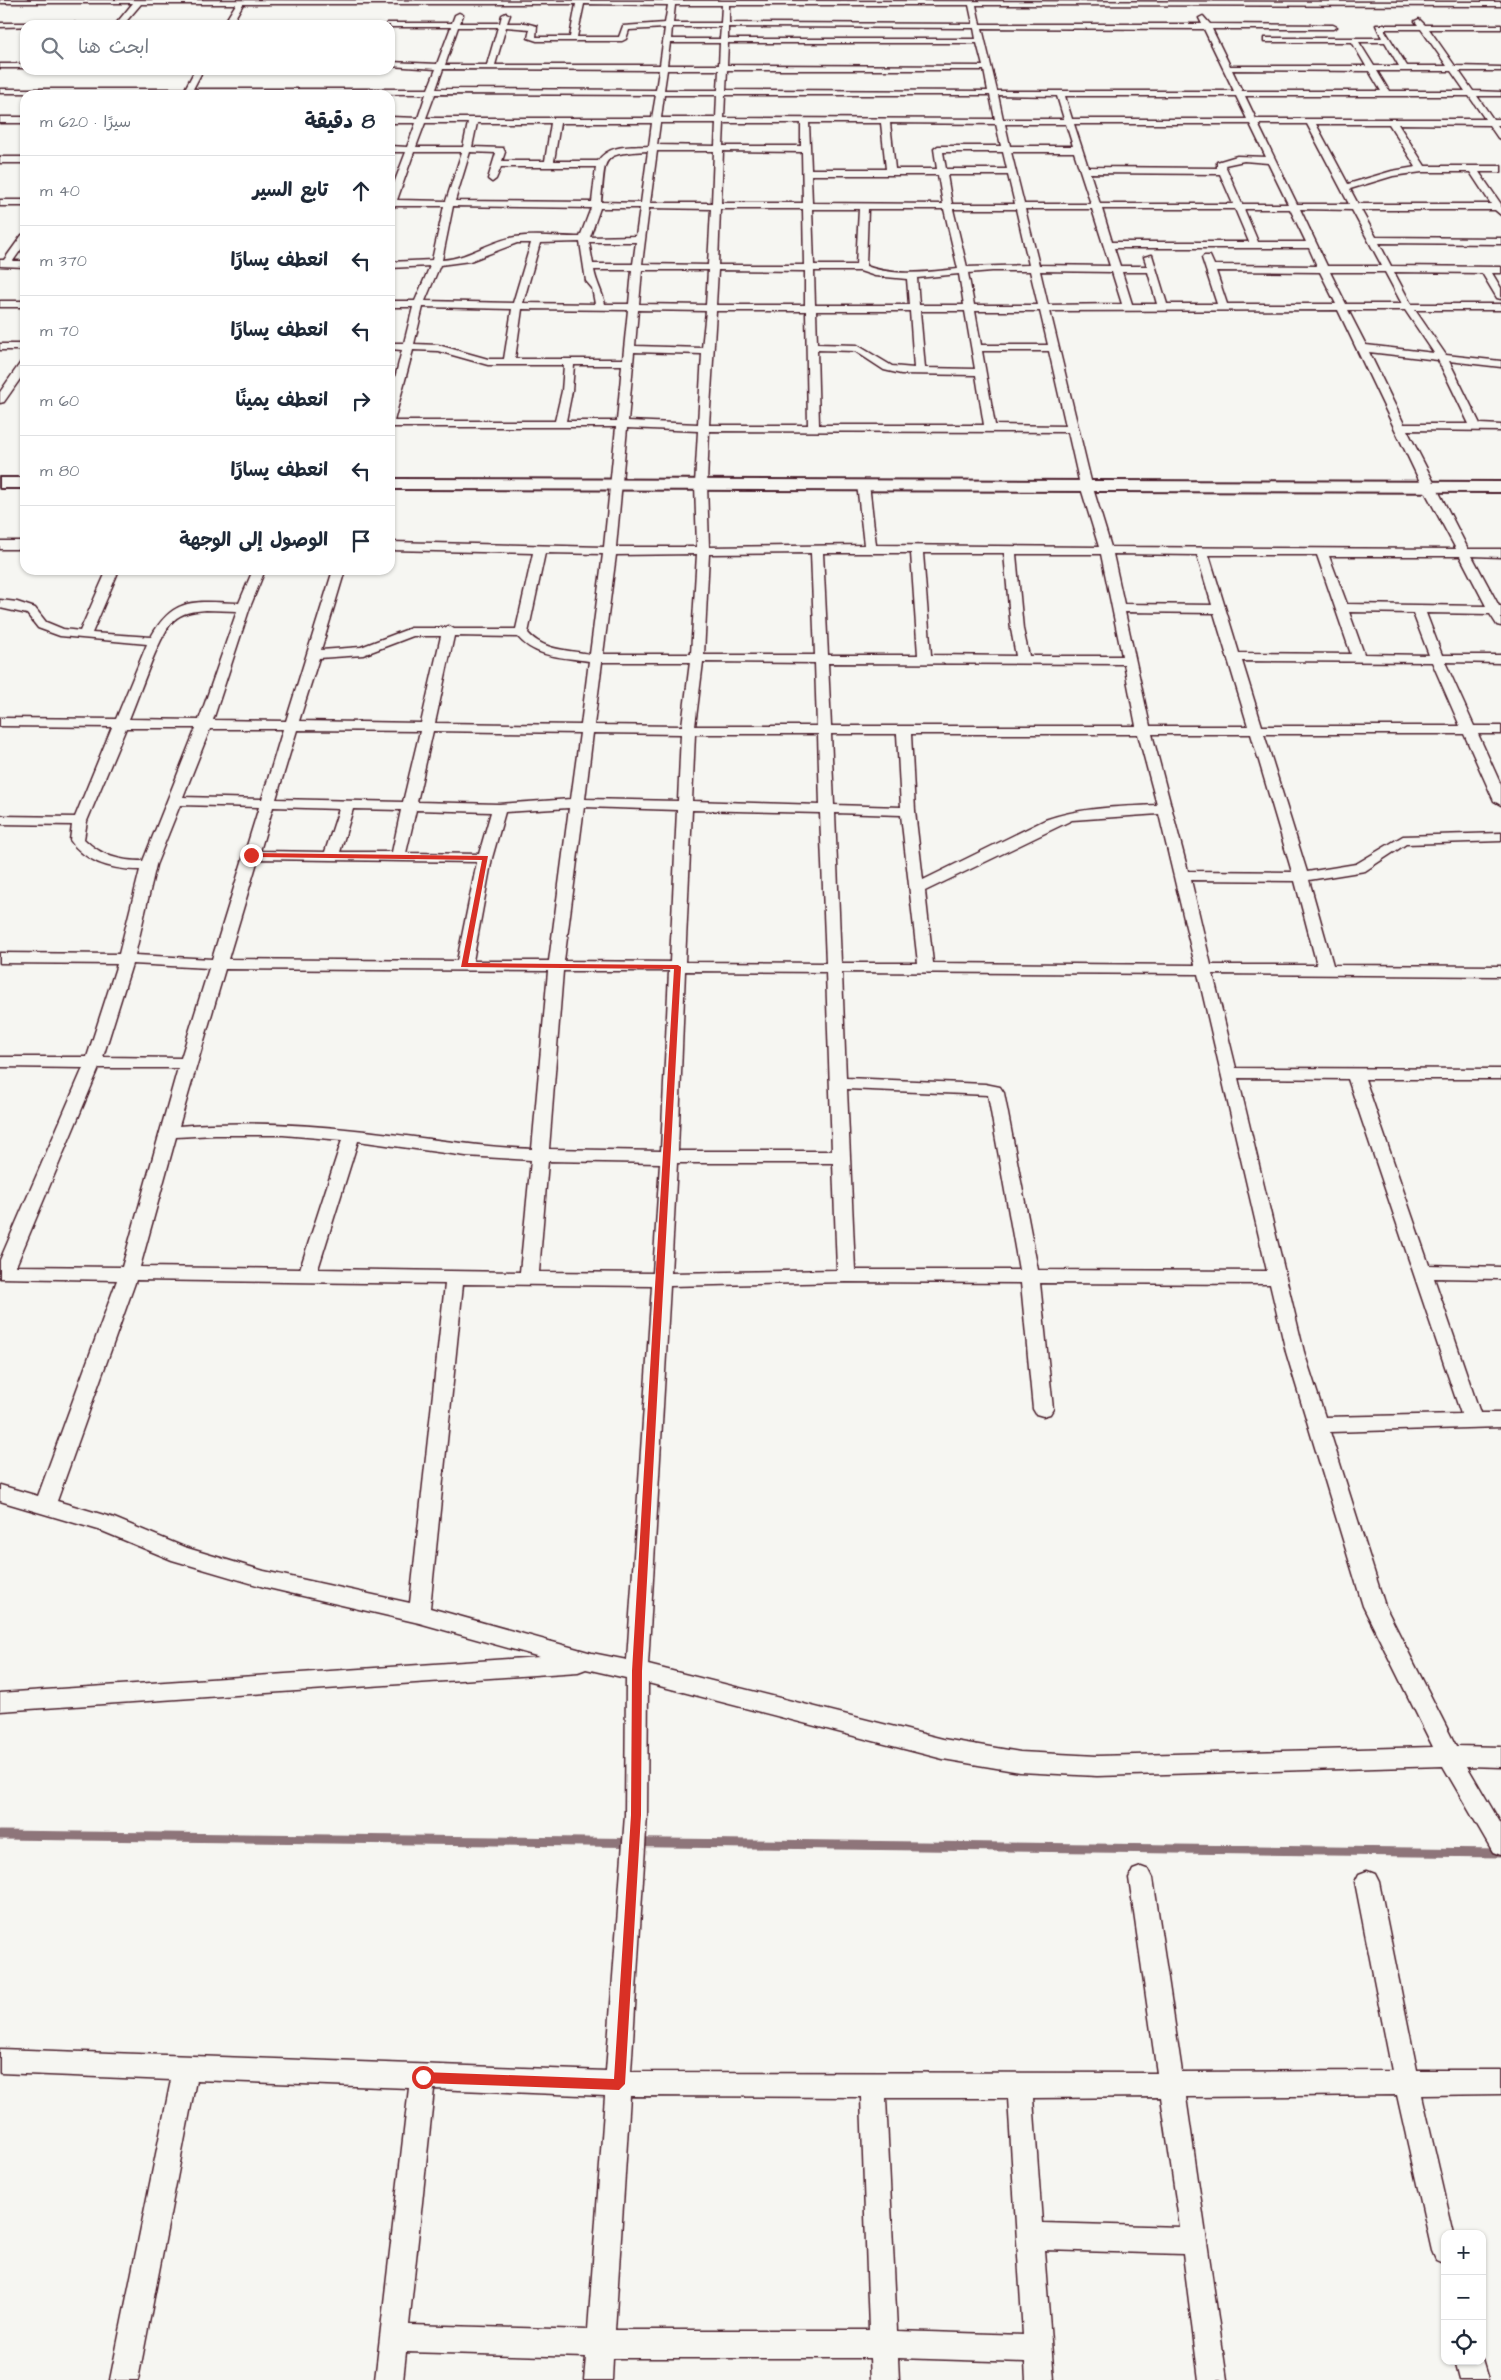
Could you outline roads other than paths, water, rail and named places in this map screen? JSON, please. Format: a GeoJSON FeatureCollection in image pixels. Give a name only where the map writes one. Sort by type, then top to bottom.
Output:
{"type":"FeatureCollection","features":[{"type":"Feature","properties":{"kind":"main road"},"geometry":{"type":"LineString","coordinates":[[0,483],[20,483]]}},
{"type":"Feature","properties":{"kind":"main road"},"geometry":{"type":"LineString","coordinates":[[395,484],[1501,487]]}},
{"type":"Feature","properties":{"kind":"street"},"geometry":{"type":"LineString","coordinates":[[0,1],[373,1],[399,16],[456,25],[532,26],[534,28],[532,38],[537,39],[622,39]]}},
{"type":"Feature","properties":{"kind":"street"},"geometry":{"type":"LineString","coordinates":[[59,10],[66,1]]}},
{"type":"Feature","properties":{"kind":"street"},"geometry":{"type":"LineString","coordinates":[[230,20],[242,1]]}},
{"type":"Feature","properties":{"kind":"street"},"geometry":{"type":"LineString","coordinates":[[399,16],[464,1],[785,2],[872,11],[890,25],[977,26],[1096,15],[1108,2],[1194,2],[1333,27]]}},
{"type":"Feature","properties":{"kind":"street"},"geometry":{"type":"LineString","coordinates":[[395,191],[464,1]]}},
{"type":"Feature","properties":{"kind":"street"},"geometry":{"type":"LineString","coordinates":[[123,20],[139,2]]}},
{"type":"Feature","properties":{"kind":"street"},"geometry":{"type":"LineString","coordinates":[[490,67],[510,2]]}},
{"type":"Feature","properties":{"kind":"street"},"geometry":{"type":"LineString","coordinates":[[573,39],[580,2]]}},
{"type":"Feature","properties":{"kind":"street"},"geometry":{"type":"LineString","coordinates":[[529,1277],[538,1155],[548,1072],[556,966],[579,804],[594,658],[610,551],[632,307],[654,121],[672,2]]}},
{"type":"Feature","properties":{"kind":"street"},"geometry":{"type":"LineString","coordinates":[[598,2380],[636,1815],[637,1671],[669,1155],[688,730],[697,658],[704,551],[702,484],[707,351],[711,308],[726,2]]}},
{"type":"Feature","properties":{"kind":"street"},"geometry":{"type":"LineString","coordinates":[[971,2],[1072,429],[1086,485],[1106,550],[1144,730],[1182,875],[1295,1352],[1374,1606],[1449,1756],[1501,1845]]}},
{"type":"Feature","properties":{"kind":"street"},"geometry":{"type":"LineString","coordinates":[[620,48],[626,28],[668,25],[724,25],[971,2],[1030,2],[1096,15],[1208,26],[1252,12],[1304,2],[1317,4],[1476,2],[1501,4]]}},
{"type":"Feature","properties":{"kind":"street"},"geometry":{"type":"LineString","coordinates":[[1194,2],[1208,26],[1311,245],[1428,486],[1463,552],[1498,610],[1501,622]]}},
{"type":"Feature","properties":{"kind":"street"},"geometry":{"type":"LineString","coordinates":[[1476,2],[1484,12]]}},
{"type":"Feature","properties":{"kind":"street"},"geometry":{"type":"LineString","coordinates":[[1317,4],[1322,11]]}},
{"type":"Feature","properties":{"kind":"street"},"geometry":{"type":"LineString","coordinates":[[1407,4],[1501,136]]}},
{"type":"Feature","properties":{"kind":"street"},"geometry":{"type":"LineString","coordinates":[[1252,12],[1269,43],[1386,40]]}},
{"type":"Feature","properties":{"kind":"street"},"geometry":{"type":"LineString","coordinates":[[1328,19],[1343,40]]}},
{"type":"Feature","properties":{"kind":"street"},"geometry":{"type":"LineString","coordinates":[[1490,19],[1499,29]]}},
{"type":"Feature","properties":{"kind":"street"},"geometry":{"type":"LineString","coordinates":[[0,25],[20,25]]}},
{"type":"Feature","properties":{"kind":"street"},"geometry":{"type":"LineString","coordinates":[[890,25],[893,50]]}},
{"type":"Feature","properties":{"kind":"street"},"geometry":{"type":"LineString","coordinates":[[1405,68],[1379,27],[1499,29]]}},
{"type":"Feature","properties":{"kind":"street"},"geometry":{"type":"LineString","coordinates":[[1354,40],[1387,94]]}},
{"type":"Feature","properties":{"kind":"street"},"geometry":{"type":"LineString","coordinates":[[667,41],[981,41]]}},
{"type":"Feature","properties":{"kind":"street"},"geometry":{"type":"LineString","coordinates":[[799,41],[799,50]]}},
{"type":"Feature","properties":{"kind":"street"},"geometry":{"type":"LineString","coordinates":[[12,66],[19,58]]}},
{"type":"Feature","properties":{"kind":"street"},"geometry":{"type":"LineString","coordinates":[[616,67],[618,58]]}},
{"type":"Feature","properties":{"kind":"street"},"geometry":{"type":"LineString","coordinates":[[800,59],[800,68]]}},
{"type":"Feature","properties":{"kind":"street"},"geometry":{"type":"LineString","coordinates":[[894,59],[894,68]]}},
{"type":"Feature","properties":{"kind":"street"},"geometry":{"type":"LineString","coordinates":[[395,64],[440,67],[987,68]]}},
{"type":"Feature","properties":{"kind":"street"},"geometry":{"type":"LineString","coordinates":[[1227,68],[1281,65],[1501,69]]}},
{"type":"Feature","properties":{"kind":"street"},"geometry":{"type":"LineString","coordinates":[[1281,65],[1288,77]]}},
{"type":"Feature","properties":{"kind":"street"},"geometry":{"type":"LineString","coordinates":[[0,66],[20,66]]}},
{"type":"Feature","properties":{"kind":"street"},"geometry":{"type":"LineString","coordinates":[[189,90],[196,75]]}},
{"type":"Feature","properties":{"kind":"street"},"geometry":{"type":"LineString","coordinates":[[1292,85],[1297,93]]}},
{"type":"Feature","properties":{"kind":"street"},"geometry":{"type":"LineString","coordinates":[[0,91],[20,91]]}},
{"type":"Feature","properties":{"kind":"street"},"geometry":{"type":"LineString","coordinates":[[395,92],[1501,94]]}},
{"type":"Feature","properties":{"kind":"street"},"geometry":{"type":"LineString","coordinates":[[516,102],[518,92]]}},
{"type":"Feature","properties":{"kind":"street"},"geometry":{"type":"LineString","coordinates":[[932,93],[934,102]]}},
{"type":"Feature","properties":{"kind":"street"},"geometry":{"type":"LineString","coordinates":[[1060,93],[1128,307]]}},
{"type":"Feature","properties":{"kind":"street"},"geometry":{"type":"LineString","coordinates":[[511,121],[514,111]]}},
{"type":"Feature","properties":{"kind":"street"},"geometry":{"type":"LineString","coordinates":[[937,112],[939,121]]}},
{"type":"Feature","properties":{"kind":"street"},"geometry":{"type":"LineString","coordinates":[[0,120],[20,120]]}},
{"type":"Feature","properties":{"kind":"street"},"geometry":{"type":"LineString","coordinates":[[395,120],[1501,122]]}},
{"type":"Feature","properties":{"kind":"street"},"geometry":{"type":"LineString","coordinates":[[395,398],[419,304],[436,264],[449,204],[467,149],[473,121]]}},
{"type":"Feature","properties":{"kind":"street"},"geometry":{"type":"LineString","coordinates":[[549,164],[556,121]]}},
{"type":"Feature","properties":{"kind":"street"},"geometry":{"type":"LineString","coordinates":[[805,121],[814,428]]}},
{"type":"Feature","properties":{"kind":"street"},"geometry":{"type":"LineString","coordinates":[[885,121],[891,172]]}},
{"type":"Feature","properties":{"kind":"street"},"geometry":{"type":"LineString","coordinates":[[1310,122],[1408,307],[1442,357],[1476,428]]}},
{"type":"Feature","properties":{"kind":"street"},"geometry":{"type":"LineString","coordinates":[[1392,122],[1422,169]]}},
{"type":"Feature","properties":{"kind":"street"},"geometry":{"type":"LineString","coordinates":[[600,306],[598,292],[592,281],[584,238],[596,205],[601,164],[607,154],[612,151],[652,148],[805,149]]}},
{"type":"Feature","properties":{"kind":"street"},"geometry":{"type":"LineString","coordinates":[[395,149],[500,150],[502,152],[492,179]]}},
{"type":"Feature","properties":{"kind":"street"},"geometry":{"type":"LineString","coordinates":[[990,428],[970,307],[948,206],[938,149],[1078,149]]}},
{"type":"Feature","properties":{"kind":"street"},"geometry":{"type":"LineString","coordinates":[[0,160],[20,159]]}},
{"type":"Feature","properties":{"kind":"street"},"geometry":{"type":"LineString","coordinates":[[1255,245],[1220,164],[1226,160],[1271,160]]}},
{"type":"Feature","properties":{"kind":"street"},"geometry":{"type":"LineString","coordinates":[[496,164],[601,164]]}},
{"type":"Feature","properties":{"kind":"street"},"geometry":{"type":"LineString","coordinates":[[1345,188],[1392,174],[1422,169],[1501,169]]}},
{"type":"Feature","properties":{"kind":"street"},"geometry":{"type":"LineString","coordinates":[[1473,169],[1500,208]]}},
{"type":"Feature","properties":{"kind":"street"},"geometry":{"type":"LineString","coordinates":[[1085,170],[1224,171]]}},
{"type":"Feature","properties":{"kind":"street"},"geometry":{"type":"LineString","coordinates":[[806,172],[1012,172]]}},
{"type":"Feature","properties":{"kind":"street"},"geometry":{"type":"LineString","coordinates":[[0,202],[20,203]]}},
{"type":"Feature","properties":{"kind":"street"},"geometry":{"type":"LineString","coordinates":[[395,205],[645,204],[716,206],[1500,208]]}},
{"type":"Feature","properties":{"kind":"street"},"geometry":{"type":"LineString","coordinates":[[861,268],[864,206]]}},
{"type":"Feature","properties":{"kind":"street"},"geometry":{"type":"LineString","coordinates":[[395,265],[436,264],[467,259],[516,240],[536,238],[641,239]]}},
{"type":"Feature","properties":{"kind":"street"},"geometry":{"type":"LineString","coordinates":[[510,362],[518,304],[536,238]]}},
{"type":"Feature","properties":{"kind":"street"},"geometry":{"type":"LineString","coordinates":[[1372,240],[1501,240]]}},
{"type":"Feature","properties":{"kind":"street"},"geometry":{"type":"LineString","coordinates":[[3,263],[20,244]]}},
{"type":"Feature","properties":{"kind":"street"},"geometry":{"type":"LineString","coordinates":[[1109,245],[1311,245]]}},
{"type":"Feature","properties":{"kind":"street"},"geometry":{"type":"LineString","coordinates":[[1145,245],[1163,307]]}},
{"type":"Feature","properties":{"kind":"street"},"geometry":{"type":"LineString","coordinates":[[1202,245],[1223,307]]}},
{"type":"Feature","properties":{"kind":"street"},"geometry":{"type":"LineString","coordinates":[[3,263],[20,264]]}},
{"type":"Feature","properties":{"kind":"street"},"geometry":{"type":"LineString","coordinates":[[590,267],[712,269],[861,268],[875,274],[912,275],[963,270],[1035,268],[1152,269]]}},
{"type":"Feature","properties":{"kind":"street"},"geometry":{"type":"LineString","coordinates":[[1210,268],[1501,270]]}},
{"type":"Feature","properties":{"kind":"street"},"geometry":{"type":"LineString","coordinates":[[1485,270],[1501,296]]}},
{"type":"Feature","properties":{"kind":"street"},"geometry":{"type":"LineString","coordinates":[[912,275],[920,371]]}},
{"type":"Feature","properties":{"kind":"street"},"geometry":{"type":"LineString","coordinates":[[0,304],[20,304]]}},
{"type":"Feature","properties":{"kind":"street"},"geometry":{"type":"LineString","coordinates":[[395,304],[518,304],[711,308],[1501,307]]}},
{"type":"Feature","properties":{"kind":"street"},"geometry":{"type":"LineString","coordinates":[[395,346],[438,348],[475,360],[510,362],[628,362]]}},
{"type":"Feature","properties":{"kind":"street"},"geometry":{"type":"LineString","coordinates":[[0,347],[20,347]]}},
{"type":"Feature","properties":{"kind":"street"},"geometry":{"type":"LineString","coordinates":[[812,347],[857,348],[888,368],[920,371],[980,372]]}},
{"type":"Feature","properties":{"kind":"street"},"geometry":{"type":"LineString","coordinates":[[976,348],[1054,348]]}},
{"type":"Feature","properties":{"kind":"street"},"geometry":{"type":"LineString","coordinates":[[1361,348],[1501,364]]}},
{"type":"Feature","properties":{"kind":"street"},"geometry":{"type":"LineString","coordinates":[[628,349],[707,351]]}},
{"type":"Feature","properties":{"kind":"street"},"geometry":{"type":"LineString","coordinates":[[560,424],[567,390],[569,362]]}},
{"type":"Feature","properties":{"kind":"street"},"geometry":{"type":"LineString","coordinates":[[0,400],[20,371]]}},
{"type":"Feature","properties":{"kind":"street"},"geometry":{"type":"LineString","coordinates":[[395,424],[622,424],[704,428],[1072,429]]}},
{"type":"Feature","properties":{"kind":"street"},"geometry":{"type":"LineString","coordinates":[[1399,427],[1501,428]]}},
{"type":"Feature","properties":{"kind":"street"},"geometry":{"type":"LineString","coordinates":[[863,484],[870,549]]}},
{"type":"Feature","properties":{"kind":"street"},"geometry":{"type":"LineString","coordinates":[[0,559],[4,545],[20,545]]}},
{"type":"Feature","properties":{"kind":"street"},"geometry":{"type":"LineString","coordinates":[[395,546],[610,551],[870,549],[1501,552]]}},
{"type":"Feature","properties":{"kind":"street"},"geometry":{"type":"LineString","coordinates":[[522,633],[540,550]]}},
{"type":"Feature","properties":{"kind":"street"},"geometry":{"type":"LineString","coordinates":[[817,550],[846,1276]]}},
{"type":"Feature","properties":{"kind":"street"},"geometry":{"type":"LineString","coordinates":[[917,550],[924,658]]}},
{"type":"Feature","properties":{"kind":"street"},"geometry":{"type":"LineString","coordinates":[[1010,551],[1017,629],[1023,659]]}},
{"type":"Feature","properties":{"kind":"street"},"geometry":{"type":"LineString","coordinates":[[1202,551],[1301,877],[1326,970]]}},
{"type":"Feature","properties":{"kind":"street"},"geometry":{"type":"LineString","coordinates":[[1322,552],[1359,658]]}},
{"type":"Feature","properties":{"kind":"street"},"geometry":{"type":"LineString","coordinates":[[84,636],[111,575]]}},
{"type":"Feature","properties":{"kind":"street"},"geometry":{"type":"LineString","coordinates":[[257,575],[244,607],[205,723],[149,865],[126,959],[94,1061],[2,1272],[661,1280],[846,1276],[1276,1278]]}},
{"type":"Feature","properties":{"kind":"street"},"geometry":{"type":"LineString","coordinates":[[45,1506],[129,1273],[188,1063],[337,575]]}},
{"type":"Feature","properties":{"kind":"street"},"geometry":{"type":"LineString","coordinates":[[0,604],[16,606],[31,611],[42,625],[60,632],[84,636],[155,641]]}},
{"type":"Feature","properties":{"kind":"street"},"geometry":{"type":"LineString","coordinates":[[149,865],[120,866],[96,858],[77,840],[80,821],[123,723],[155,641],[169,618],[179,611],[197,607],[244,607]]}},
{"type":"Feature","properties":{"kind":"street"},"geometry":{"type":"LineString","coordinates":[[1118,608],[1220,609]]}},
{"type":"Feature","properties":{"kind":"street"},"geometry":{"type":"LineString","coordinates":[[1342,608],[1498,610]]}},
{"type":"Feature","properties":{"kind":"street"},"geometry":{"type":"LineString","coordinates":[[1418,609],[1437,658],[1501,801]]}},
{"type":"Feature","properties":{"kind":"street"},"geometry":{"type":"LineString","coordinates":[[398,857],[426,728],[437,691],[448,630]]}},
{"type":"Feature","properties":{"kind":"street"},"geometry":{"type":"LineString","coordinates":[[313,654],[363,651],[411,632],[448,630],[522,633],[532,645],[546,651],[594,658],[1130,660]]}},
{"type":"Feature","properties":{"kind":"street"},"geometry":{"type":"LineString","coordinates":[[1233,657],[1501,659]]}},
{"type":"Feature","properties":{"kind":"street"},"geometry":{"type":"LineString","coordinates":[[0,722],[688,730],[1501,730]]}},
{"type":"Feature","properties":{"kind":"street"},"geometry":{"type":"LineString","coordinates":[[904,730],[908,811],[926,968]]}},
{"type":"Feature","properties":{"kind":"street"},"geometry":{"type":"LineString","coordinates":[[175,801],[346,806],[499,808],[579,804],[908,811]]}},
{"type":"Feature","properties":{"kind":"street"},"geometry":{"type":"LineString","coordinates":[[332,857],[346,806]]}},
{"type":"Feature","properties":{"kind":"street"},"geometry":{"type":"LineString","coordinates":[[464,966],[486,858],[499,808]]}},
{"type":"Feature","properties":{"kind":"street"},"geometry":{"type":"LineString","coordinates":[[918,888],[1050,823],[1069,816],[1164,809]]}},
{"type":"Feature","properties":{"kind":"street"},"geometry":{"type":"LineString","coordinates":[[0,820],[80,821]]}},
{"type":"Feature","properties":{"kind":"street"},"geometry":{"type":"LineString","coordinates":[[1182,875],[1301,877],[1360,868],[1403,840],[1501,837]]}},
{"type":"Feature","properties":{"kind":"street"},"geometry":{"type":"LineString","coordinates":[[251,855],[486,858]]}},
{"type":"Feature","properties":{"kind":"street"},"geometry":{"type":"LineString","coordinates":[[0,958],[126,959],[218,964],[464,966],[1501,970]]}},
{"type":"Feature","properties":{"kind":"street"},"geometry":{"type":"LineString","coordinates":[[0,1062],[188,1063]]}},
{"type":"Feature","properties":{"kind":"street"},"geometry":{"type":"LineString","coordinates":[[1228,1073],[1501,1074]]}},
{"type":"Feature","properties":{"kind":"street"},"geometry":{"type":"LineString","coordinates":[[1355,1074],[1474,1420]]}},
{"type":"Feature","properties":{"kind":"street"},"geometry":{"type":"LineString","coordinates":[[838,1083],[984,1088],[994,1091],[998,1097],[1030,1278],[1044,1409]]}},
{"type":"Feature","properties":{"kind":"street"},"geometry":{"type":"LineString","coordinates":[[170,1132],[245,1128],[352,1135],[425,1146],[538,1155],[841,1157]]}},
{"type":"Feature","properties":{"kind":"street"},"geometry":{"type":"LineString","coordinates":[[306,1276],[352,1135]]}},
{"type":"Feature","properties":{"kind":"street"},"geometry":{"type":"LineString","coordinates":[[1423,1271],[1501,1273]]}},
{"type":"Feature","properties":{"kind":"street"},"geometry":{"type":"LineString","coordinates":[[419,1614],[455,1277]]}},
{"type":"Feature","properties":{"kind":"street"},"geometry":{"type":"LineString","coordinates":[[1318,1425],[1501,1420]]}},
{"type":"Feature","properties":{"kind":"street"},"geometry":{"type":"LineString","coordinates":[[0,1493],[107,1524],[179,1554],[264,1579],[419,1614],[592,1662],[637,1671],[943,1749],[1020,1762],[1096,1766],[1449,1756],[1501,1757]]}},
{"type":"Feature","properties":{"kind":"street"},"geometry":{"type":"LineString","coordinates":[[0,1702],[592,1662]]}},
{"type":"Feature","properties":{"kind":"street"},"geometry":{"type":"LineString","coordinates":[[1141,1878],[1195,2241],[1212,2380]]}},
{"type":"Feature","properties":{"kind":"street"},"geometry":{"type":"LineString","coordinates":[[1367,1882],[1407,2083],[1441,2233]]}},
{"type":"Feature","properties":{"kind":"street"},"geometry":{"type":"LineString","coordinates":[[0,2061],[619,2084],[1020,2086],[1171,2083],[1501,2082]]}},
{"type":"Feature","properties":{"kind":"street"},"geometry":{"type":"LineString","coordinates":[[124,2380],[186,2069]]}},
{"type":"Feature","properties":{"kind":"street"},"geometry":{"type":"LineString","coordinates":[[389,2380],[423,2077]]}},
{"type":"Feature","properties":{"kind":"street"},"geometry":{"type":"LineString","coordinates":[[873,2085],[885,2380]]}},
{"type":"Feature","properties":{"kind":"street"},"geometry":{"type":"LineString","coordinates":[[1020,2086],[1040,2380]]}},
{"type":"Feature","properties":{"kind":"street"},"geometry":{"type":"LineString","coordinates":[[1029,2236],[1195,2241]]}},
{"type":"Feature","properties":{"kind":"street"},"geometry":{"type":"LineString","coordinates":[[394,2338],[600,2344],[884,2344],[1037,2349]]}},
{"type":"Feature","properties":{"kind":"street"},"geometry":{"type":"LineString","coordinates":[[1471,2365],[1474,2380]]}},
{"type":"Feature","properties":{"kind":"waterway"},"geometry":{"type":"LineString","coordinates":[[0,1835],[1501,1853]]}}]}
